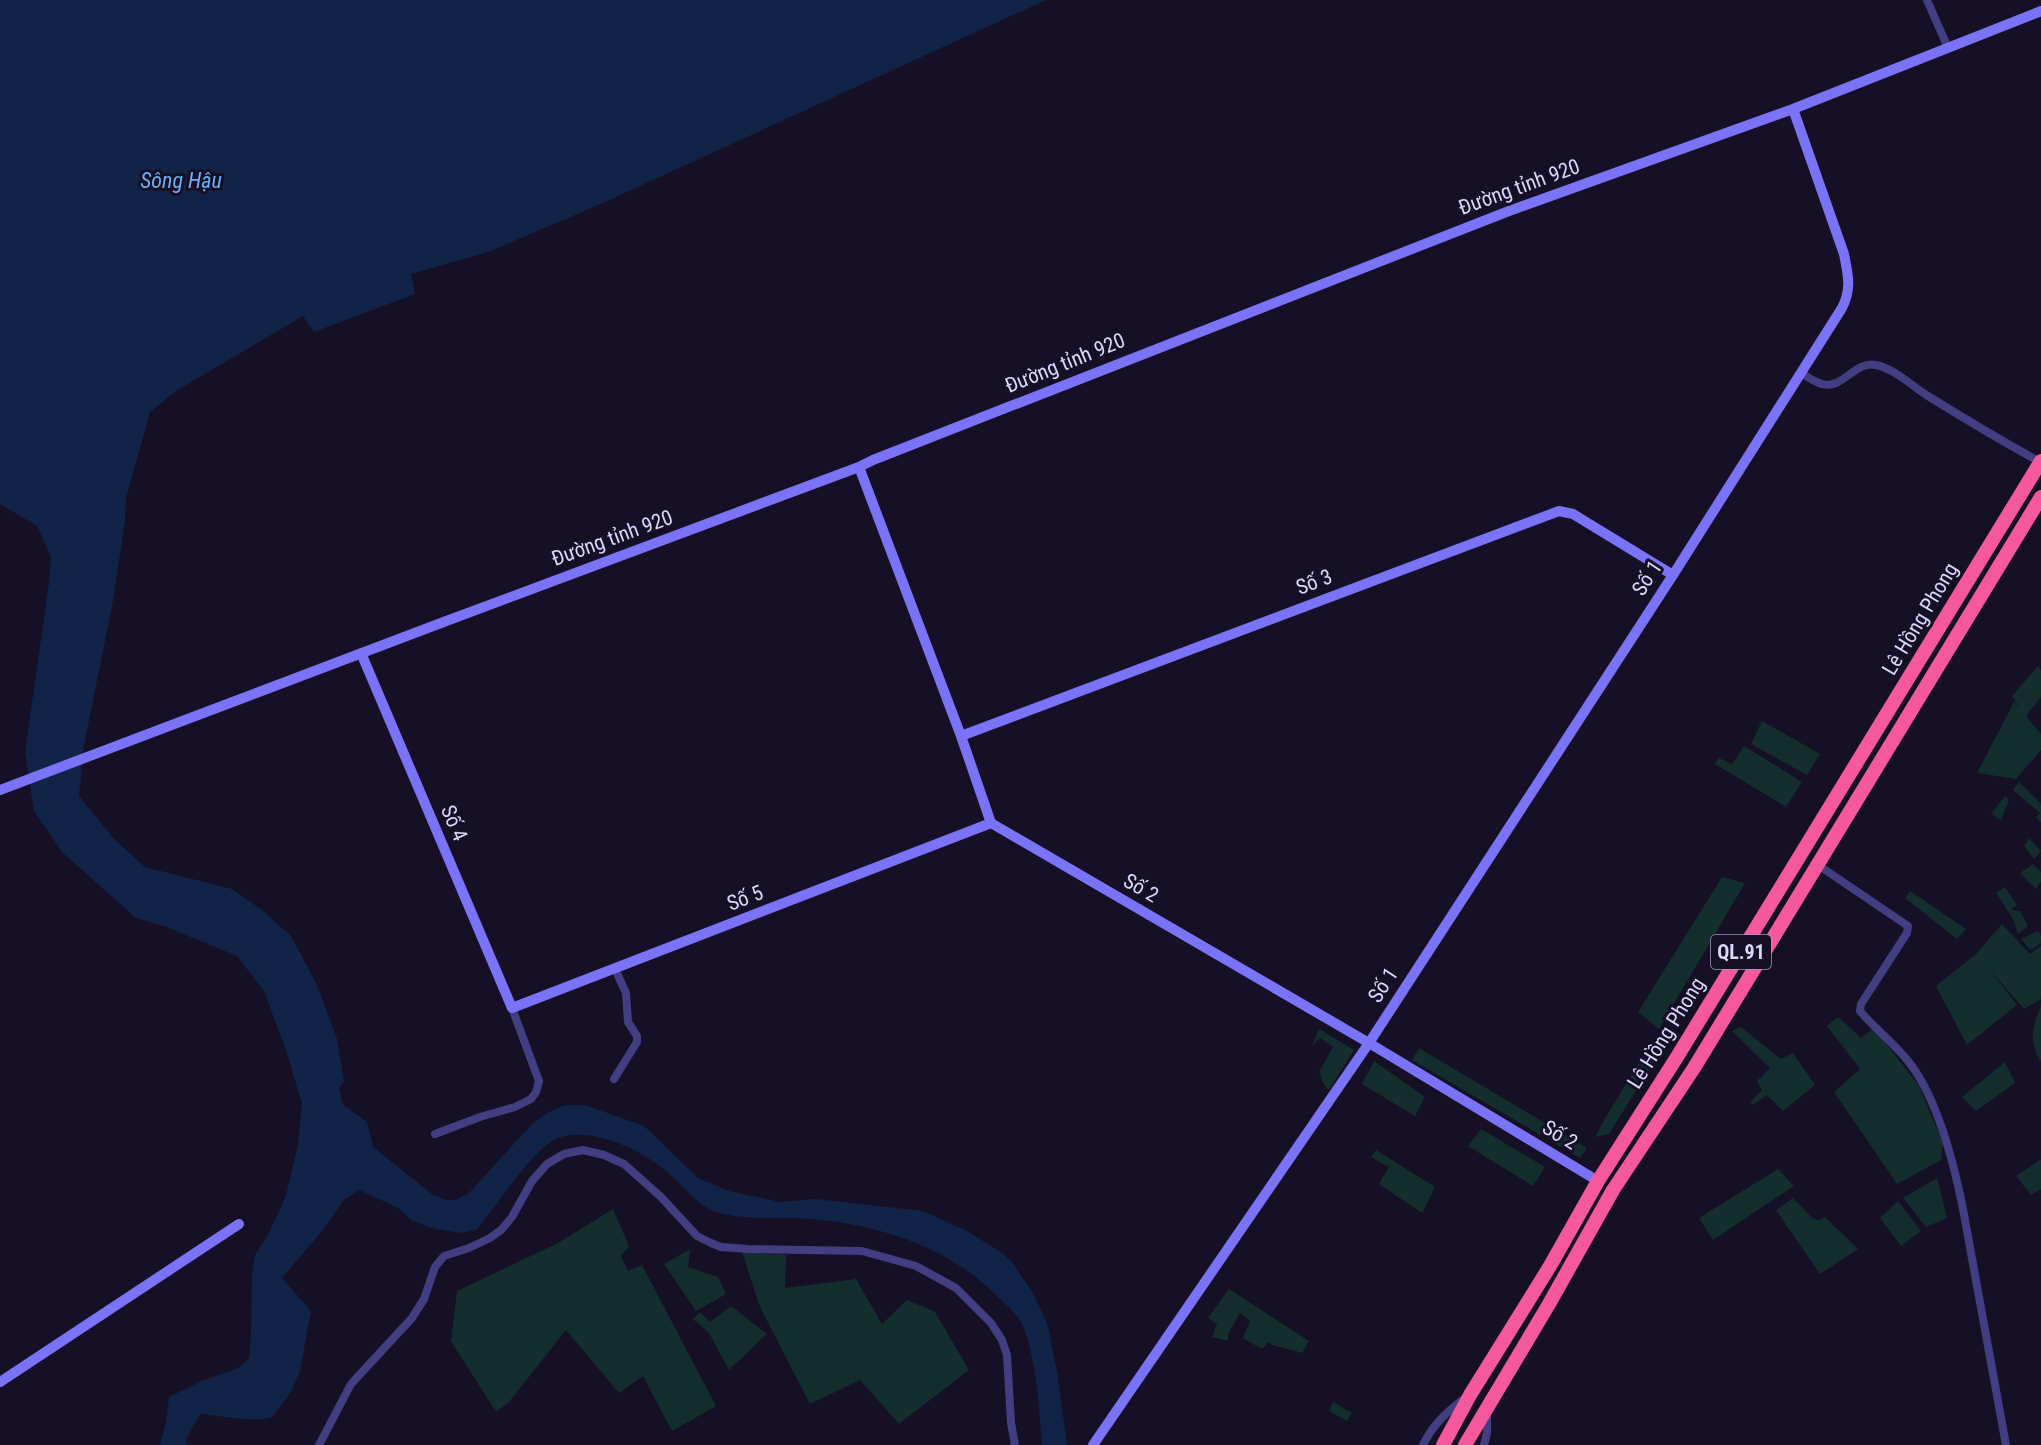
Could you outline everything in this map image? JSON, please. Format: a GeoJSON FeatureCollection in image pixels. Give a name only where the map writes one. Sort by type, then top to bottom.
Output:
{"type":"FeatureCollection","features":[{"type":"Feature","properties":{"kind":"highway","name":"Lê Hồng Phong"},"geometry":{"type":"LineString","coordinates":[[1443,1445],[1470,1395],[1550,1266],[1598,1181],[1677,1057],[2041,461]]}},
{"type":"Feature","properties":{"kind":"highway","name":"Lê Hồng Phong"},"geometry":{"type":"LineString","coordinates":[[1465,1445],[1549,1304],[1613,1190],[1694,1068],[2041,497]]}},
{"type":"Feature","properties":{"kind":"highway"},"geometry":{"type":"LineString","coordinates":[[1598,1181],[1613,1190]]}},
{"type":"Feature","properties":{"kind":"street"},"geometry":{"type":"LineString","coordinates":[[1927,0],[1948,48]]}},
{"type":"Feature","properties":{"kind":"street","name":"Đường tỉnh 920"},"geometry":{"type":"LineString","coordinates":[[0,790],[859,467],[884,455],[1181,338],[1509,211],[1792,109],[2041,11]]}},
{"type":"Feature","properties":{"kind":"street","name":"Số 1"},"geometry":{"type":"LineString","coordinates":[[1093,1445],[1369,1043],[1673,574],[1849,295],[1849,279],[1844,254],[1792,109]]}},
{"type":"Feature","properties":{"kind":"street"},"geometry":{"type":"LineString","coordinates":[[1801,373],[1823,385],[1844,379],[1856,369],[1866,365],[1876,365],[1892,372],[1973,424],[2041,461]]}},
{"type":"Feature","properties":{"kind":"street"},"geometry":{"type":"LineString","coordinates":[[859,467],[961,736],[991,823]]}},
{"type":"Feature","properties":{"kind":"street","name":"Số 3"},"geometry":{"type":"LineString","coordinates":[[961,736],[1559,511],[1573,514],[1673,574]]}},
{"type":"Feature","properties":{"kind":"street","name":"Số 4"},"geometry":{"type":"LineString","coordinates":[[360,653],[512,1008]]}},
{"type":"Feature","properties":{"kind":"street","name":"Số 2"},"geometry":{"type":"LineString","coordinates":[[991,823],[1369,1043],[1598,1181]]}},
{"type":"Feature","properties":{"kind":"street","name":"Số 5"},"geometry":{"type":"LineString","coordinates":[[512,1008],[991,823]]}},
{"type":"Feature","properties":{"kind":"street"},"geometry":{"type":"LineString","coordinates":[[1818,865],[1908,926],[1907,933],[1860,1009],[1910,1063],[1931,1102],[1957,1176],[1996,1401],[2006,1445]]}},
{"type":"Feature","properties":{"kind":"street"},"geometry":{"type":"LineString","coordinates":[[614,1079],[637,1042],[638,1036],[628,1022],[626,993],[615,969]]}},
{"type":"Feature","properties":{"kind":"street"},"geometry":{"type":"LineString","coordinates":[[435,1134],[515,1107],[531,1099],[536,1092],[539,1081],[512,1008]]}},
{"type":"Feature","properties":{"kind":"street"},"geometry":{"type":"LineString","coordinates":[[319,1445],[351,1384],[399,1335],[412,1318],[424,1299],[435,1267],[444,1256],[475,1245],[501,1230],[512,1217],[532,1181],[547,1164],[564,1154],[583,1150],[624,1164],[661,1197],[697,1236],[711,1244],[747,1249],[862,1251],[916,1266],[951,1284],[982,1313],[1002,1340],[1007,1355],[1015,1445]]}},
{"type":"Feature","properties":{"kind":"street"},"geometry":{"type":"LineString","coordinates":[[0,1382],[239,1224]]}},
{"type":"Feature","properties":{"kind":"street"},"geometry":{"type":"LineString","coordinates":[[1423,1445],[1440,1418],[1470,1395]]}},
{"type":"Feature","properties":{"kind":"street"},"geometry":{"type":"LineString","coordinates":[[1484,1445],[1487,1433],[1487,1407]]}},
{"type":"Feature","properties":{"kind":"green space"},"geometry":{"type":"Polygon","coordinates":[[[2038,666],[2041,671],[2041,697],[2026,716],[2041,734],[2041,750],[2016,779],[1977,773],[2014,702],[2020,708],[2012,696],[2038,666]]]}},
{"type":"Feature","properties":{"kind":"green space"},"geometry":{"type":"Polygon","coordinates":[[[1762,721],[1820,754],[1807,775],[1751,744],[1762,721]]]}},
{"type":"Feature","properties":{"kind":"green space"},"geometry":{"type":"Polygon","coordinates":[[[1744,746],[1802,782],[1786,807],[1715,764],[1719,758],[1732,764],[1744,746]]]}},
{"type":"Feature","properties":{"kind":"green space"},"geometry":{"type":"Polygon","coordinates":[[[2019,782],[2041,804],[2041,823],[2036,817],[2040,813],[2013,790],[2019,782]]]}},
{"type":"Feature","properties":{"kind":"green space"},"geometry":{"type":"Polygon","coordinates":[[[2005,796],[2009,800],[2001,820],[1991,814],[2005,796]]]}},
{"type":"Feature","properties":{"kind":"green space"},"geometry":{"type":"Polygon","coordinates":[[[2029,838],[2041,851],[2034,859],[2024,846],[2029,838]]]}},
{"type":"Feature","properties":{"kind":"green space"},"geometry":{"type":"Polygon","coordinates":[[[2033,864],[2041,872],[2041,881],[2036,889],[2020,873],[2033,864]]]}},
{"type":"Feature","properties":{"kind":"green space"},"geometry":{"type":"Polygon","coordinates":[[[1722,877],[1745,883],[1659,1029],[1638,1012],[1722,877]]]}},
{"type":"Feature","properties":{"kind":"green space"},"geometry":{"type":"Polygon","coordinates":[[[2005,887],[2017,905],[2011,910],[2020,911],[2028,926],[2018,934],[2013,919],[1996,893],[2005,887]]]}},
{"type":"Feature","properties":{"kind":"green space"},"geometry":{"type":"Polygon","coordinates":[[[1910,891],[1966,929],[1957,939],[1905,898],[1910,891]]]}},
{"type":"Feature","properties":{"kind":"green space"},"geometry":{"type":"Polygon","coordinates":[[[2002,924],[2030,954],[2041,946],[2041,999],[2024,1009],[1989,969],[2017,1005],[1967,1045],[1936,986],[1976,954],[2002,924]]]}},
{"type":"Feature","properties":{"kind":"green space"},"geometry":{"type":"Polygon","coordinates":[[[2038,931],[2041,943],[2030,950],[2021,939],[2038,931]]]}},
{"type":"Feature","properties":{"kind":"green space"},"geometry":{"type":"Polygon","coordinates":[[[2041,1006],[2040,1061],[2034,1046],[2033,1034],[2041,1006]]]}},
{"type":"Feature","properties":{"kind":"green space"},"geometry":{"type":"Polygon","coordinates":[[[1838,1017],[1861,1038],[1874,1028],[1919,1086],[1943,1143],[1941,1160],[1897,1184],[1834,1092],[1860,1069],[1827,1026],[1838,1017]]]}},
{"type":"Feature","properties":{"kind":"green space"},"geometry":{"type":"Polygon","coordinates":[[[1741,1027],[1781,1059],[1793,1053],[1815,1085],[1783,1111],[1767,1095],[1753,1105],[1750,1102],[1762,1090],[1757,1081],[1770,1068],[1732,1031],[1741,1027]]]}},
{"type":"Feature","properties":{"kind":"green space"},"geometry":{"type":"Polygon","coordinates":[[[1319,1029],[1354,1050],[1329,1090],[1324,1085],[1319,1072],[1333,1047],[1320,1038],[1312,1046],[1319,1029]]]}},
{"type":"Feature","properties":{"kind":"green space"},"geometry":{"type":"Polygon","coordinates":[[[1419,1048],[1587,1148],[1580,1158],[1412,1060],[1419,1048]]]}},
{"type":"Feature","properties":{"kind":"green space"},"geometry":{"type":"Polygon","coordinates":[[[1646,1051],[1652,1055],[1648,1064],[1650,1068],[1609,1134],[1595,1137],[1604,1120],[1646,1051]]]}},
{"type":"Feature","properties":{"kind":"green space"},"geometry":{"type":"Polygon","coordinates":[[[1374,1061],[1425,1097],[1415,1116],[1362,1084],[1374,1061]]]}},
{"type":"Feature","properties":{"kind":"green space"},"geometry":{"type":"Polygon","coordinates":[[[2005,1062],[2015,1083],[1976,1111],[1962,1097],[2005,1062]]]}},
{"type":"Feature","properties":{"kind":"green space"},"geometry":{"type":"Polygon","coordinates":[[[1481,1129],[1545,1167],[1533,1186],[1468,1146],[1481,1129]]]}},
{"type":"Feature","properties":{"kind":"green space"},"geometry":{"type":"Polygon","coordinates":[[[1376,1150],[1435,1187],[1422,1213],[1379,1184],[1389,1167],[1371,1157],[1376,1150]]]}},
{"type":"Feature","properties":{"kind":"green space"},"geometry":{"type":"Polygon","coordinates":[[[2041,1159],[2041,1189],[2031,1195],[2016,1176],[2041,1159]]]}},
{"type":"Feature","properties":{"kind":"green space"},"geometry":{"type":"Polygon","coordinates":[[[1778,1169],[1794,1186],[1713,1240],[1699,1218],[1778,1169]]]}},
{"type":"Feature","properties":{"kind":"green space"},"geometry":{"type":"Polygon","coordinates":[[[1937,1178],[1947,1218],[1926,1227],[1903,1198],[1937,1178]]]}},
{"type":"Feature","properties":{"kind":"green space"},"geometry":{"type":"Polygon","coordinates":[[[1793,1198],[1812,1218],[1819,1220],[1825,1217],[1858,1249],[1820,1274],[1776,1210],[1793,1198]]]}},
{"type":"Feature","properties":{"kind":"green space"},"geometry":{"type":"Polygon","coordinates":[[[1898,1201],[1921,1231],[1901,1246],[1880,1218],[1898,1201]]]}},
{"type":"Feature","properties":{"kind":"green space"},"geometry":{"type":"Polygon","coordinates":[[[613,1209],[629,1246],[621,1256],[628,1271],[642,1265],[716,1406],[672,1431],[643,1376],[619,1393],[566,1330],[509,1402],[496,1412],[451,1341],[457,1291],[558,1243],[613,1209]]]}},
{"type":"Feature","properties":{"kind":"green space"},"geometry":{"type":"Polygon","coordinates":[[[690,1249],[688,1267],[718,1277],[726,1294],[696,1311],[664,1264],[690,1249]]]}},
{"type":"Feature","properties":{"kind":"green space"},"geometry":{"type":"Polygon","coordinates":[[[742,1252],[786,1255],[785,1288],[856,1279],[882,1324],[907,1300],[935,1312],[969,1370],[899,1424],[860,1380],[810,1404],[760,1307],[742,1252]]]}},
{"type":"Feature","properties":{"kind":"green space"},"geometry":{"type":"Polygon","coordinates":[[[1229,1289],[1309,1341],[1302,1353],[1272,1345],[1269,1342],[1262,1349],[1243,1338],[1250,1321],[1240,1313],[1228,1334],[1228,1341],[1212,1337],[1217,1324],[1208,1318],[1229,1289]]]}},
{"type":"Feature","properties":{"kind":"green space"},"geometry":{"type":"Polygon","coordinates":[[[731,1306],[767,1334],[729,1370],[709,1333],[693,1319],[700,1312],[710,1322],[731,1306]]]}},
{"type":"Feature","properties":{"kind":"green space"},"geometry":{"type":"Polygon","coordinates":[[[1333,1402],[1352,1413],[1347,1421],[1329,1411],[1333,1402]]]}},
{"type":"Feature","properties":{"kind":"water","name":"Sông Hậu"},"geometry":{"type":"Polygon","coordinates":[[[0,0],[1046,0],[594,207],[488,252],[411,274],[415,294],[314,332],[303,316],[176,391],[150,412],[126,498],[125,521],[112,606],[84,745],[79,796],[114,839],[145,867],[232,889],[262,910],[291,936],[317,985],[337,1039],[344,1081],[339,1088],[343,1105],[367,1122],[373,1147],[432,1194],[446,1200],[456,1200],[469,1193],[531,1125],[547,1113],[565,1105],[585,1105],[644,1126],[698,1178],[729,1191],[780,1202],[815,1199],[923,1211],[967,1231],[1002,1253],[1012,1262],[1033,1293],[1048,1326],[1067,1445],[1042,1445],[1035,1371],[1022,1324],[1002,1300],[958,1265],[913,1242],[865,1227],[814,1219],[742,1217],[719,1213],[704,1206],[666,1171],[630,1148],[602,1138],[574,1135],[561,1137],[540,1151],[476,1230],[461,1233],[435,1229],[412,1221],[398,1208],[360,1190],[344,1200],[322,1231],[282,1278],[311,1311],[300,1371],[291,1392],[271,1418],[244,1419],[200,1414],[185,1441],[189,1445],[160,1445],[166,1423],[169,1397],[202,1381],[238,1368],[249,1358],[252,1273],[255,1255],[267,1237],[286,1196],[298,1144],[302,1104],[286,1050],[264,991],[237,956],[164,926],[136,918],[63,853],[34,811],[25,752],[51,557],[37,526],[0,504],[0,0]]]}}]}
